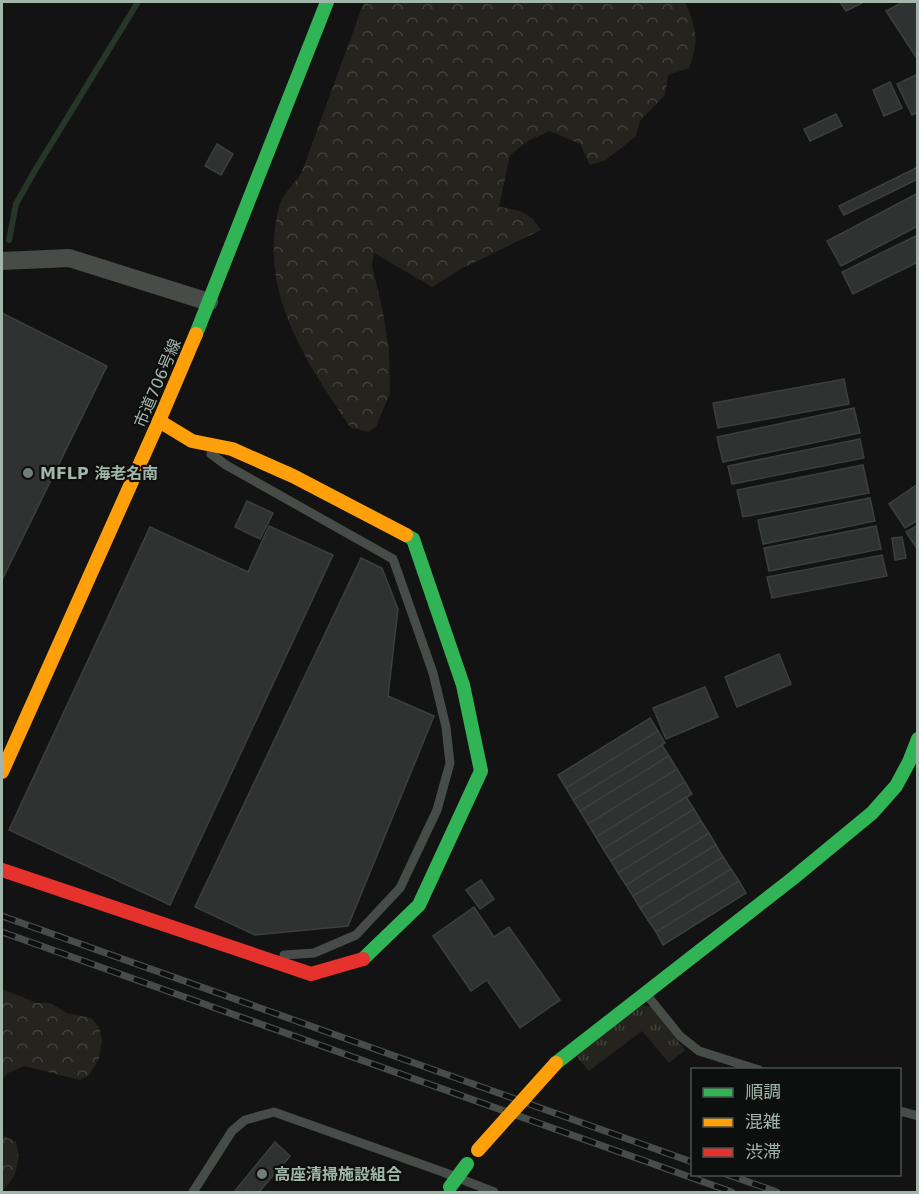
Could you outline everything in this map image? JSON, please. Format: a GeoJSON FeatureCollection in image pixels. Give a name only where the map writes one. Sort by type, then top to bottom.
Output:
{"type":"FeatureCollection","features":[{"type":"Feature","properties":{"kind":"street","name":"市道706号線"},"geometry":{"type":"LineString","coordinates":[[2,772],[159,422],[209,302],[327,2]]}},
{"type":"Feature","properties":{"kind":"street"},"geometry":{"type":"LineString","coordinates":[[2,261],[69,258],[209,302]]}},
{"type":"Feature","properties":{"kind":"street"},"geometry":{"type":"LineString","coordinates":[[2,870],[311,974],[362,960],[419,905],[481,771],[463,685],[413,539],[283,472],[232,449],[192,441],[159,422]]}},
{"type":"Feature","properties":{"kind":"street"},"geometry":{"type":"LineString","coordinates":[[448,1190],[478,1150],[556,1063],[792,879],[872,813],[896,786],[918,739]]}},
{"type":"Feature","properties":{"kind":"lane"},"geometry":{"type":"LineString","coordinates":[[192,441],[226,465],[393,559],[433,672],[446,727],[450,763],[445,782],[437,810],[400,888],[356,935],[314,952],[259,956]]}},
{"type":"Feature","properties":{"kind":"lane"},"geometry":{"type":"LineString","coordinates":[[644,993],[680,1036],[699,1051],[753,1068]]}},
{"type":"Feature","properties":{"kind":"lane"},"geometry":{"type":"LineString","coordinates":[[901,1111],[918,1116]]}},
{"type":"Feature","properties":{"kind":"lane"},"geometry":{"type":"LineString","coordinates":[[193,1192],[232,1131],[245,1120],[274,1112],[494,1192]]}},
{"type":"Feature","properties":{"kind":"green space"},"geometry":{"type":"Polygon","coordinates":[[[364,2],[685,2],[695,34],[695,50],[689,68],[668,75],[665,95],[640,121],[636,136],[606,160],[590,165],[580,144],[550,131],[528,141],[510,155],[499,207],[523,212],[541,230],[461,269],[432,287],[374,253],[372,266],[389,349],[390,393],[376,427],[368,432],[350,427],[317,376],[289,322],[274,265],[274,235],[280,204],[303,169],[364,2]]]}},
{"type":"Feature","properties":{"kind":"green space"},"geometry":{"type":"Polygon","coordinates":[[[2,989],[37,1003],[50,1003],[67,1013],[91,1018],[99,1027],[102,1040],[99,1059],[89,1075],[80,1080],[24,1066],[8,1073],[2,1080],[2,989]]]}},
{"type":"Feature","properties":{"kind":"green space"},"geometry":{"type":"Polygon","coordinates":[[[640,1005],[651,1007],[685,1050],[669,1063],[642,1031],[589,1071],[575,1055],[640,1005]]]}},
{"type":"Feature","properties":{"kind":"green space"},"geometry":{"type":"Polygon","coordinates":[[[2,1135],[16,1142],[18,1162],[11,1181],[2,1191],[2,1135]]]}},
{"type":"Feature","properties":{"kind":"building"},"geometry":{"type":"Polygon","coordinates":[[[840,2],[862,2],[862,3],[846,11],[840,2]]]}},
{"type":"Feature","properties":{"kind":"building"},"geometry":{"type":"Polygon","coordinates":[[[903,2],[918,2],[918,60],[886,11],[903,2]]]}},
{"type":"Feature","properties":{"kind":"building"},"geometry":{"type":"Polygon","coordinates":[[[918,74],[918,112],[912,115],[897,84],[918,74]]]}},
{"type":"Feature","properties":{"kind":"building"},"geometry":{"type":"Polygon","coordinates":[[[890,82],[902,108],[884,116],[873,90],[890,82]]]}},
{"type":"Feature","properties":{"kind":"building"},"geometry":{"type":"Polygon","coordinates":[[[836,114],[842,126],[810,141],[804,129],[836,114]]]}},
{"type":"Feature","properties":{"kind":"building"},"geometry":{"type":"Polygon","coordinates":[[[217,144],[233,154],[221,175],[205,166],[217,144]]]}},
{"type":"Feature","properties":{"kind":"building"},"geometry":{"type":"Polygon","coordinates":[[[918,167],[918,179],[844,215],[839,206],[918,167]]]}},
{"type":"Feature","properties":{"kind":"building"},"geometry":{"type":"Polygon","coordinates":[[[918,193],[918,226],[841,266],[827,241],[918,193]]]}},
{"type":"Feature","properties":{"kind":"building"},"geometry":{"type":"Polygon","coordinates":[[[918,235],[918,262],[853,294],[842,272],[918,235]]]}},
{"type":"Feature","properties":{"kind":"building","name":"MFLP 海老名南"},"geometry":{"type":"Polygon","coordinates":[[[2,313],[107,366],[2,580],[2,313]]]}},
{"type":"Feature","properties":{"kind":"building"},"geometry":{"type":"Polygon","coordinates":[[[844,379],[849,404],[718,428],[713,403],[844,379]]]}},
{"type":"Feature","properties":{"kind":"building"},"geometry":{"type":"Polygon","coordinates":[[[854,408],[860,433],[723,462],[717,437],[854,408]]]}},
{"type":"Feature","properties":{"kind":"building"},"geometry":{"type":"Polygon","coordinates":[[[860,439],[864,458],[732,484],[728,466],[860,439]]]}},
{"type":"Feature","properties":{"kind":"building"},"geometry":{"type":"Polygon","coordinates":[[[863,465],[869,493],[743,517],[737,490],[863,465]]]}},
{"type":"Feature","properties":{"kind":"building"},"geometry":{"type":"Polygon","coordinates":[[[918,484],[918,520],[905,528],[889,504],[918,484]]]}},
{"type":"Feature","properties":{"kind":"building"},"geometry":{"type":"Polygon","coordinates":[[[870,498],[875,521],[763,544],[758,520],[870,498]]]}},
{"type":"Feature","properties":{"kind":"building"},"geometry":{"type":"Polygon","coordinates":[[[247,501],[273,513],[260,539],[235,527],[247,501]]]}},
{"type":"Feature","properties":{"kind":"building"},"geometry":{"type":"Polygon","coordinates":[[[918,525],[918,546],[916,547],[906,532],[918,525]]]}},
{"type":"Feature","properties":{"kind":"building"},"geometry":{"type":"Polygon","coordinates":[[[269,526],[333,555],[170,905],[9,830],[150,527],[248,572],[269,526]]]}},
{"type":"Feature","properties":{"kind":"building"},"geometry":{"type":"Polygon","coordinates":[[[876,526],[881,549],[769,571],[764,548],[876,526]]]}},
{"type":"Feature","properties":{"kind":"building"},"geometry":{"type":"Polygon","coordinates":[[[902,537],[906,558],[895,560],[892,538],[902,537]]]}},
{"type":"Feature","properties":{"kind":"building"},"geometry":{"type":"Polygon","coordinates":[[[882,555],[887,576],[772,598],[767,577],[882,555]]]}},
{"type":"Feature","properties":{"kind":"building"},"geometry":{"type":"Polygon","coordinates":[[[361,558],[382,568],[398,609],[388,696],[434,716],[348,926],[255,935],[195,907],[361,558]]]}},
{"type":"Feature","properties":{"kind":"building"},"geometry":{"type":"Polygon","coordinates":[[[779,654],[791,684],[737,707],[725,677],[779,654]]]}},
{"type":"Feature","properties":{"kind":"building"},"geometry":{"type":"Polygon","coordinates":[[[705,687],[718,717],[666,739],[653,708],[705,687]]]}},
{"type":"Feature","properties":{"kind":"building"},"geometry":{"type":"Polygon","coordinates":[[[650,718],[658,731],[566,788],[558,775],[650,718]]]}},
{"type":"Feature","properties":{"kind":"building"},"geometry":{"type":"Polygon","coordinates":[[[658,731],[665,743],[573,800],[566,788],[658,731]]]}},
{"type":"Feature","properties":{"kind":"building"},"geometry":{"type":"Polygon","coordinates":[[[662,745],[669,756],[580,811],[573,800],[662,745]]]}},
{"type":"Feature","properties":{"kind":"building"},"geometry":{"type":"Polygon","coordinates":[[[669,756],[677,769],[588,824],[580,811],[669,756]]]}},
{"type":"Feature","properties":{"kind":"building"},"geometry":{"type":"Polygon","coordinates":[[[677,769],[685,782],[596,837],[588,824],[677,769]]]}},
{"type":"Feature","properties":{"kind":"building"},"geometry":{"type":"Polygon","coordinates":[[[685,782],[692,794],[603,849],[596,837],[685,782]]]}},
{"type":"Feature","properties":{"kind":"building"},"geometry":{"type":"Polygon","coordinates":[[[686,797],[694,809],[611,861],[603,849],[686,797]]]}},
{"type":"Feature","properties":{"kind":"building"},"geometry":{"type":"Polygon","coordinates":[[[694,809],[701,821],[618,873],[611,861],[694,809]]]}},
{"type":"Feature","properties":{"kind":"building"},"geometry":{"type":"Polygon","coordinates":[[[701,821],[709,833],[626,885],[618,873],[701,821]]]}},
{"type":"Feature","properties":{"kind":"building"},"geometry":{"type":"Polygon","coordinates":[[[709,833],[716,845],[633,896],[626,885],[709,833]]]}},
{"type":"Feature","properties":{"kind":"building"},"geometry":{"type":"Polygon","coordinates":[[[716,845],[723,857],[640,908],[633,896],[716,845]]]}},
{"type":"Feature","properties":{"kind":"building"},"geometry":{"type":"Polygon","coordinates":[[[723,857],[731,869],[648,920],[640,908],[723,857]]]}},
{"type":"Feature","properties":{"kind":"building"},"geometry":{"type":"Polygon","coordinates":[[[731,869],[739,881],[656,932],[648,920],[731,869]]]}},
{"type":"Feature","properties":{"kind":"building"},"geometry":{"type":"Polygon","coordinates":[[[481,880],[494,899],[480,909],[466,890],[481,880]]]}},
{"type":"Feature","properties":{"kind":"building"},"geometry":{"type":"Polygon","coordinates":[[[739,881],[746,893],[663,945],[656,932],[739,881]]]}},
{"type":"Feature","properties":{"kind":"building"},"geometry":{"type":"Polygon","coordinates":[[[474,907],[494,937],[509,927],[560,1000],[520,1028],[487,980],[471,991],[433,936],[474,907]]]}},
{"type":"Feature","properties":{"kind":"building","name":"高座清掃施設組合"},"geometry":{"type":"Polygon","coordinates":[[[275,1142],[290,1156],[259,1192],[234,1192],[275,1142]]]}},
{"type":"Feature","properties":{"kind":"waterway"},"geometry":{"type":"LineString","coordinates":[[9,240],[16,204],[138,2]]}},
{"type":"Feature","properties":{"kind":"railway"},"geometry":{"type":"LineString","coordinates":[[2,916],[691,1162]]}},
{"type":"Feature","properties":{"kind":"railway"},"geometry":{"type":"LineString","coordinates":[[2,932],[732,1192]]}},
{"type":"Feature","properties":{"kind":"railway"},"geometry":{"type":"LineString","coordinates":[[732,1176],[777,1192]]}},
{"type":"Feature","properties":{"kind":"traffic: fast"},"geometry":{"type":"LineString","coordinates":[[196,334],[327,2]]}},
{"type":"Feature","properties":{"kind":"traffic: fast"},"geometry":{"type":"LineString","coordinates":[[363,959],[419,905],[481,771],[463,685],[413,539],[406,535]]}},
{"type":"Feature","properties":{"kind":"traffic: fast"},"geometry":{"type":"LineString","coordinates":[[556,1063],[792,879],[872,813],[896,786],[918,739]]}},
{"type":"Feature","properties":{"kind":"traffic: fast"},"geometry":{"type":"LineString","coordinates":[[450,1187],[467,1164]]}},
{"type":"Feature","properties":{"kind":"traffic: slow"},"geometry":{"type":"LineString","coordinates":[[2,772],[196,334]]}},
{"type":"Feature","properties":{"kind":"traffic: slow"},"geometry":{"type":"LineString","coordinates":[[159,421],[192,441],[232,449],[293,476],[406,535]]}},
{"type":"Feature","properties":{"kind":"traffic: slow"},"geometry":{"type":"LineString","coordinates":[[478,1150],[556,1063]]}},
{"type":"Feature","properties":{"kind":"traffic: jam"},"geometry":{"type":"LineString","coordinates":[[2,870],[311,974],[363,959]]}},
{"type":"Feature","properties":{"kind":"place","name":"MFLP 海老名南"},"geometry":{"type":"Point","coordinates":[28,473]}},
{"type":"Feature","properties":{"kind":"place","name":"高座清掃施設組合"},"geometry":{"type":"Point","coordinates":[262,1174]}}]}
